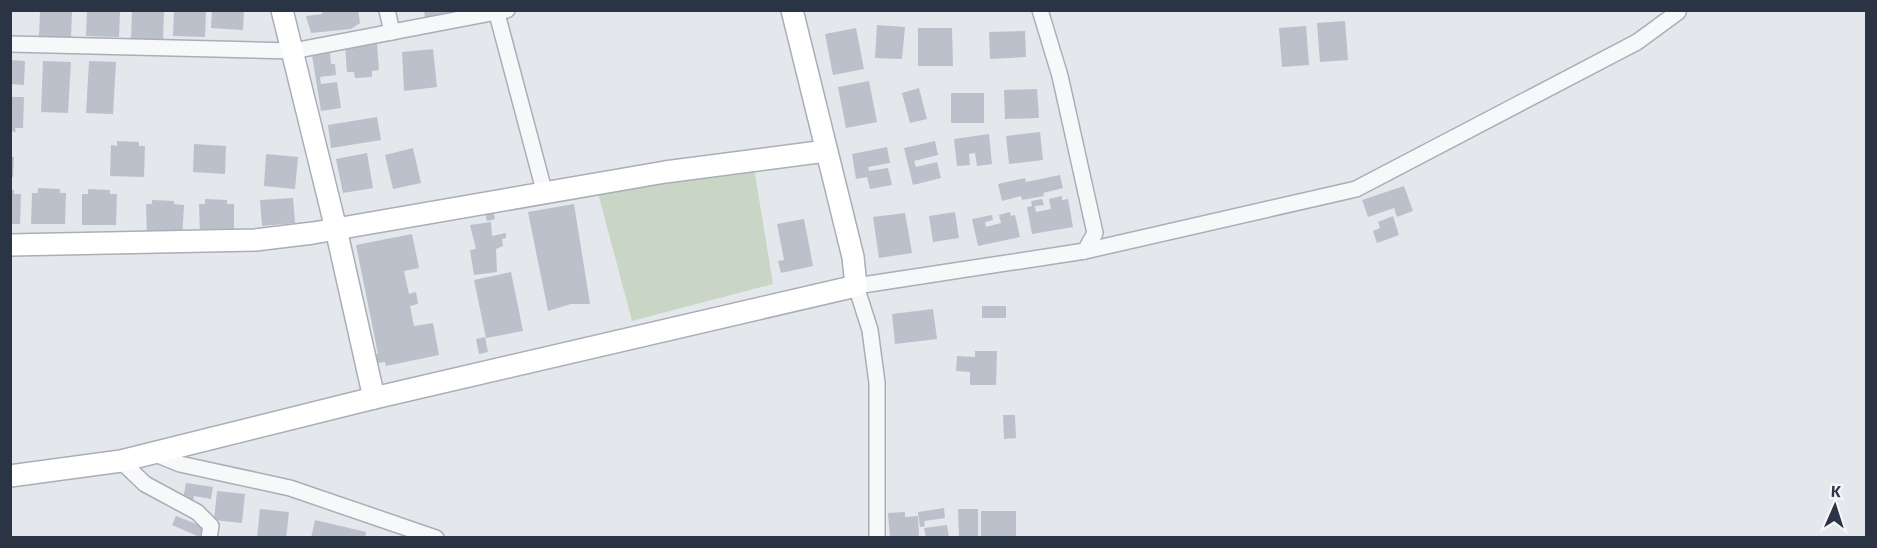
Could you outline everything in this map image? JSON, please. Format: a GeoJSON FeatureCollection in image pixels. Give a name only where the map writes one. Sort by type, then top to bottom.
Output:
{"type":"FeatureCollection","features":[{"type":"Feature","properties":{"kind":"street"},"geometry":{"type":"LineString","coordinates":[[282,10],[336,229],[374,398]]}},
{"type":"Feature","properties":{"kind":"street"},"geometry":{"type":"LineString","coordinates":[[387,10],[392,32]]}},
{"type":"Feature","properties":{"kind":"street"},"geometry":{"type":"LineString","coordinates":[[792,10],[853,257],[856,286],[870,330],[877,383],[877,537]]}},
{"type":"Feature","properties":{"kind":"street"},"geometry":{"type":"LineString","coordinates":[[1040,10],[1060,76],[1095,233],[1085,251]]}},
{"type":"Feature","properties":{"kind":"street"},"geometry":{"type":"LineString","coordinates":[[10,476],[121,461],[374,398],[856,286],[1085,251],[1356,189],[1637,42],[1678,10]]}},
{"type":"Feature","properties":{"kind":"street"},"geometry":{"type":"LineString","coordinates":[[11,43],[293,51],[500,11],[545,194]]}},
{"type":"Feature","properties":{"kind":"street"},"geometry":{"type":"LineString","coordinates":[[10,245],[159,244],[255,240],[336,229],[665,172],[826,150]]}},
{"type":"Feature","properties":{"kind":"street"},"geometry":{"type":"LineString","coordinates":[[153,453],[180,464],[290,488],[436,537]]}},
{"type":"Feature","properties":{"kind":"street"},"geometry":{"type":"LineString","coordinates":[[121,461],[145,484],[197,512],[211,526],[209,537]]}},
{"type":"Feature","properties":{"kind":"green space"},"geometry":{"type":"Polygon","coordinates":[[[754,168],[773,284],[632,321],[598,193],[754,168]]]}},
{"type":"Feature","properties":{"kind":"building"},"geometry":{"type":"Polygon","coordinates":[[[40,10],[72,10],[71,38],[39,37],[40,10]]]}},
{"type":"Feature","properties":{"kind":"building"},"geometry":{"type":"Polygon","coordinates":[[[87,10],[120,10],[119,37],[86,36],[87,10]]]}},
{"type":"Feature","properties":{"kind":"building"},"geometry":{"type":"Polygon","coordinates":[[[132,10],[164,10],[163,41],[131,40],[132,10]]]}},
{"type":"Feature","properties":{"kind":"building"},"geometry":{"type":"Polygon","coordinates":[[[174,10],[206,10],[205,37],[173,36],[174,10]]]}},
{"type":"Feature","properties":{"kind":"building"},"geometry":{"type":"Polygon","coordinates":[[[212,10],[244,10],[243,30],[211,28],[212,10]]]}},
{"type":"Feature","properties":{"kind":"building"},"geometry":{"type":"Polygon","coordinates":[[[323,10],[358,10],[360,23],[351,29],[311,33],[306,16],[322,14],[323,10]]]}},
{"type":"Feature","properties":{"kind":"building"},"geometry":{"type":"Polygon","coordinates":[[[424,10],[470,10],[425,18],[424,10]]]}},
{"type":"Feature","properties":{"kind":"building"},"geometry":{"type":"Polygon","coordinates":[[[1345,21],[1348,60],[1320,62],[1317,23],[1345,21]]]}},
{"type":"Feature","properties":{"kind":"building"},"geometry":{"type":"Polygon","coordinates":[[[877,25],[905,27],[902,59],[875,58],[877,25]]]}},
{"type":"Feature","properties":{"kind":"building"},"geometry":{"type":"Polygon","coordinates":[[[1306,26],[1309,65],[1282,67],[1279,28],[1306,26]]]}},
{"type":"Feature","properties":{"kind":"building"},"geometry":{"type":"Polygon","coordinates":[[[856,28],[864,69],[833,75],[825,34],[856,28]]]}},
{"type":"Feature","properties":{"kind":"building"},"geometry":{"type":"Polygon","coordinates":[[[918,28],[952,28],[953,66],[918,66],[918,28]]]}},
{"type":"Feature","properties":{"kind":"building"},"geometry":{"type":"Polygon","coordinates":[[[1025,31],[1026,57],[990,59],[989,32],[1025,31]]]}},
{"type":"Feature","properties":{"kind":"building"},"geometry":{"type":"Polygon","coordinates":[[[377,43],[379,70],[372,71],[372,77],[355,78],[354,72],[347,72],[345,45],[377,43]]]}},
{"type":"Feature","properties":{"kind":"building"},"geometry":{"type":"Polygon","coordinates":[[[433,49],[437,87],[404,91],[402,52],[433,49]]]}},
{"type":"Feature","properties":{"kind":"building"},"geometry":{"type":"Polygon","coordinates":[[[330,52],[331,64],[335,64],[336,75],[320,77],[321,84],[337,82],[341,108],[321,111],[312,55],[330,52]]]}},
{"type":"Feature","properties":{"kind":"building"},"geometry":{"type":"Polygon","coordinates":[[[10,60],[25,61],[24,85],[10,84],[10,60]]]}},
{"type":"Feature","properties":{"kind":"building"},"geometry":{"type":"Polygon","coordinates":[[[43,61],[71,62],[68,113],[41,112],[43,61]]]}},
{"type":"Feature","properties":{"kind":"building"},"geometry":{"type":"Polygon","coordinates":[[[89,61],[116,62],[113,114],[86,113],[89,61]]]}},
{"type":"Feature","properties":{"kind":"building"},"geometry":{"type":"Polygon","coordinates":[[[869,81],[877,122],[846,128],[838,87],[869,81]]]}},
{"type":"Feature","properties":{"kind":"building"},"geometry":{"type":"Polygon","coordinates":[[[919,88],[927,119],[910,123],[902,93],[919,88]]]}},
{"type":"Feature","properties":{"kind":"building"},"geometry":{"type":"Polygon","coordinates":[[[1037,89],[1039,118],[1005,119],[1004,90],[1037,89]]]}},
{"type":"Feature","properties":{"kind":"building"},"geometry":{"type":"Polygon","coordinates":[[[951,93],[984,93],[984,123],[951,123],[951,93]]]}},
{"type":"Feature","properties":{"kind":"building"},"geometry":{"type":"Polygon","coordinates":[[[10,97],[24,97],[23,128],[15,128],[16,132],[10,131],[10,97]]]}},
{"type":"Feature","properties":{"kind":"building"},"geometry":{"type":"Polygon","coordinates":[[[377,117],[381,140],[331,148],[328,125],[377,117]]]}},
{"type":"Feature","properties":{"kind":"building"},"geometry":{"type":"Polygon","coordinates":[[[1040,132],[1043,160],[1009,164],[1006,136],[1040,132]]]}},
{"type":"Feature","properties":{"kind":"building"},"geometry":{"type":"Polygon","coordinates":[[[989,134],[992,164],[977,166],[975,153],[969,154],[970,165],[957,166],[954,139],[989,134]]]}},
{"type":"Feature","properties":{"kind":"building"},"geometry":{"type":"Polygon","coordinates":[[[117,141],[139,142],[139,146],[145,146],[144,177],[110,176],[111,145],[117,146],[117,141]]]}},
{"type":"Feature","properties":{"kind":"building"},"geometry":{"type":"Polygon","coordinates":[[[935,141],[938,155],[914,161],[916,167],[937,162],[941,178],[913,185],[904,148],[935,141]]]}},
{"type":"Feature","properties":{"kind":"building"},"geometry":{"type":"Polygon","coordinates":[[[194,144],[226,146],[225,174],[193,172],[194,144]]]}},
{"type":"Feature","properties":{"kind":"building"},"geometry":{"type":"Polygon","coordinates":[[[887,147],[890,163],[868,167],[869,171],[888,168],[892,185],[870,189],[867,177],[856,179],[852,154],[887,147]]]}},
{"type":"Feature","properties":{"kind":"building"},"geometry":{"type":"Polygon","coordinates":[[[413,148],[421,183],[393,189],[385,155],[413,148]]]}},
{"type":"Feature","properties":{"kind":"building"},"geometry":{"type":"Polygon","coordinates":[[[367,153],[373,188],[343,193],[336,159],[367,153]]]}},
{"type":"Feature","properties":{"kind":"building"},"geometry":{"type":"Polygon","coordinates":[[[266,154],[298,157],[295,189],[264,186],[266,154]]]}},
{"type":"Feature","properties":{"kind":"building"},"geometry":{"type":"Polygon","coordinates":[[[10,156],[14,157],[13,177],[10,177],[10,156]]]}},
{"type":"Feature","properties":{"kind":"building"},"geometry":{"type":"Polygon","coordinates":[[[1060,175],[1063,188],[1043,193],[1044,196],[1022,200],[1021,196],[1002,201],[998,184],[1025,178],[1026,182],[1060,175]]]}},
{"type":"Feature","properties":{"kind":"building"},"geometry":{"type":"Polygon","coordinates":[[[1404,186],[1413,211],[1397,217],[1394,208],[1368,217],[1362,200],[1404,186]]]}},
{"type":"Feature","properties":{"kind":"building"},"geometry":{"type":"Polygon","coordinates":[[[38,188],[60,189],[60,193],[66,193],[65,224],[31,224],[32,193],[38,193],[38,188]]]}},
{"type":"Feature","properties":{"kind":"building"},"geometry":{"type":"Polygon","coordinates":[[[88,189],[110,190],[110,194],[117,194],[116,225],[82,225],[82,194],[88,194],[88,189]]]}},
{"type":"Feature","properties":{"kind":"building"},"geometry":{"type":"Polygon","coordinates":[[[10,190],[14,190],[14,194],[21,194],[20,224],[10,224],[10,190]]]}},
{"type":"Feature","properties":{"kind":"building"},"geometry":{"type":"Polygon","coordinates":[[[1062,196],[1062,200],[1068,199],[1073,227],[1032,234],[1027,207],[1032,206],[1031,201],[1042,199],[1044,205],[1035,206],[1036,212],[1051,209],[1049,199],[1062,196]]]}},
{"type":"Feature","properties":{"kind":"building"},"geometry":{"type":"Polygon","coordinates":[[[293,198],[295,223],[262,226],[260,200],[293,198]]]}},
{"type":"Feature","properties":{"kind":"building"},"geometry":{"type":"Polygon","coordinates":[[[205,199],[227,200],[227,204],[234,204],[234,235],[200,234],[199,204],[205,204],[205,199]]]}},
{"type":"Feature","properties":{"kind":"building"},"geometry":{"type":"Polygon","coordinates":[[[152,200],[174,201],[174,204],[184,205],[182,239],[147,239],[146,204],[152,204],[152,200]]]}},
{"type":"Feature","properties":{"kind":"building"},"geometry":{"type":"Polygon","coordinates":[[[574,204],[590,304],[571,304],[548,311],[528,212],[574,204]]]}},
{"type":"Feature","properties":{"kind":"building"},"geometry":{"type":"Polygon","coordinates":[[[493,211],[495,219],[487,221],[485,213],[493,211]]]}},
{"type":"Feature","properties":{"kind":"building"},"geometry":{"type":"Polygon","coordinates":[[[955,212],[959,238],[933,242],[929,216],[955,212]]]}},
{"type":"Feature","properties":{"kind":"building"},"geometry":{"type":"Polygon","coordinates":[[[1010,212],[1011,216],[1015,215],[1020,237],[978,246],[972,219],[992,215],[993,220],[985,222],[986,227],[1001,223],[999,215],[1010,212]]]}},
{"type":"Feature","properties":{"kind":"building"},"geometry":{"type":"Polygon","coordinates":[[[905,213],[912,253],[879,258],[873,217],[905,213]]]}},
{"type":"Feature","properties":{"kind":"building"},"geometry":{"type":"Polygon","coordinates":[[[1393,216],[1399,235],[1377,243],[1373,231],[1380,228],[1378,222],[1393,216]]]}},
{"type":"Feature","properties":{"kind":"building"},"geometry":{"type":"Polygon","coordinates":[[[804,219],[813,266],[781,273],[778,261],[784,260],[777,224],[804,219]]]}},
{"type":"Feature","properties":{"kind":"building"},"geometry":{"type":"Polygon","coordinates":[[[491,222],[492,236],[506,233],[506,238],[502,239],[503,246],[496,249],[497,272],[474,275],[470,250],[476,249],[470,225],[491,222]]]}},
{"type":"Feature","properties":{"kind":"building"},"geometry":{"type":"Polygon","coordinates":[[[412,234],[419,268],[404,271],[409,294],[416,292],[418,304],[410,306],[414,326],[433,323],[439,355],[386,366],[385,362],[378,363],[356,245],[412,234]]]}},
{"type":"Feature","properties":{"kind":"building"},"geometry":{"type":"Polygon","coordinates":[[[511,272],[523,331],[486,338],[474,280],[511,272]]]}},
{"type":"Feature","properties":{"kind":"building"},"geometry":{"type":"Polygon","coordinates":[[[982,306],[1006,306],[1006,318],[982,318],[982,306]]]}},
{"type":"Feature","properties":{"kind":"building"},"geometry":{"type":"Polygon","coordinates":[[[933,309],[937,339],[895,344],[892,314],[933,309]]]}},
{"type":"Feature","properties":{"kind":"building"},"geometry":{"type":"Polygon","coordinates":[[[485,337],[488,352],[479,354],[476,339],[485,337]]]}},
{"type":"Feature","properties":{"kind":"building"},"geometry":{"type":"Polygon","coordinates":[[[975,351],[997,351],[996,385],[970,385],[970,372],[956,371],[957,356],[975,357],[975,351]]]}},
{"type":"Feature","properties":{"kind":"building"},"geometry":{"type":"Polygon","coordinates":[[[1003,415],[1015,415],[1016,438],[1004,439],[1003,415]]]}},
{"type":"Feature","properties":{"kind":"building"},"geometry":{"type":"Polygon","coordinates":[[[186,483],[213,487],[211,499],[194,496],[193,502],[183,500],[186,483]]]}},
{"type":"Feature","properties":{"kind":"building"},"geometry":{"type":"Polygon","coordinates":[[[217,491],[245,494],[242,523],[214,520],[217,491]]]}},
{"type":"Feature","properties":{"kind":"building"},"geometry":{"type":"Polygon","coordinates":[[[944,508],[945,518],[924,521],[925,526],[920,527],[918,512],[944,508]]]}},
{"type":"Feature","properties":{"kind":"building"},"geometry":{"type":"Polygon","coordinates":[[[260,509],[289,512],[286,538],[257,538],[260,509]]]}},
{"type":"Feature","properties":{"kind":"building"},"geometry":{"type":"Polygon","coordinates":[[[958,509],[978,509],[978,538],[959,538],[958,509]]]}},
{"type":"Feature","properties":{"kind":"building"},"geometry":{"type":"Polygon","coordinates":[[[981,511],[1016,511],[1016,538],[981,538],[981,511]]]}},
{"type":"Feature","properties":{"kind":"building"},"geometry":{"type":"Polygon","coordinates":[[[905,512],[905,517],[918,516],[919,538],[890,538],[888,513],[905,512]]]}},
{"type":"Feature","properties":{"kind":"building"},"geometry":{"type":"Polygon","coordinates":[[[176,516],[204,527],[200,537],[172,525],[176,516]]]}},
{"type":"Feature","properties":{"kind":"building"},"geometry":{"type":"Polygon","coordinates":[[[315,520],[366,532],[365,538],[311,538],[315,520]]]}},
{"type":"Feature","properties":{"kind":"building"},"geometry":{"type":"Polygon","coordinates":[[[947,525],[949,538],[926,538],[924,528],[947,525]]]}}]}
